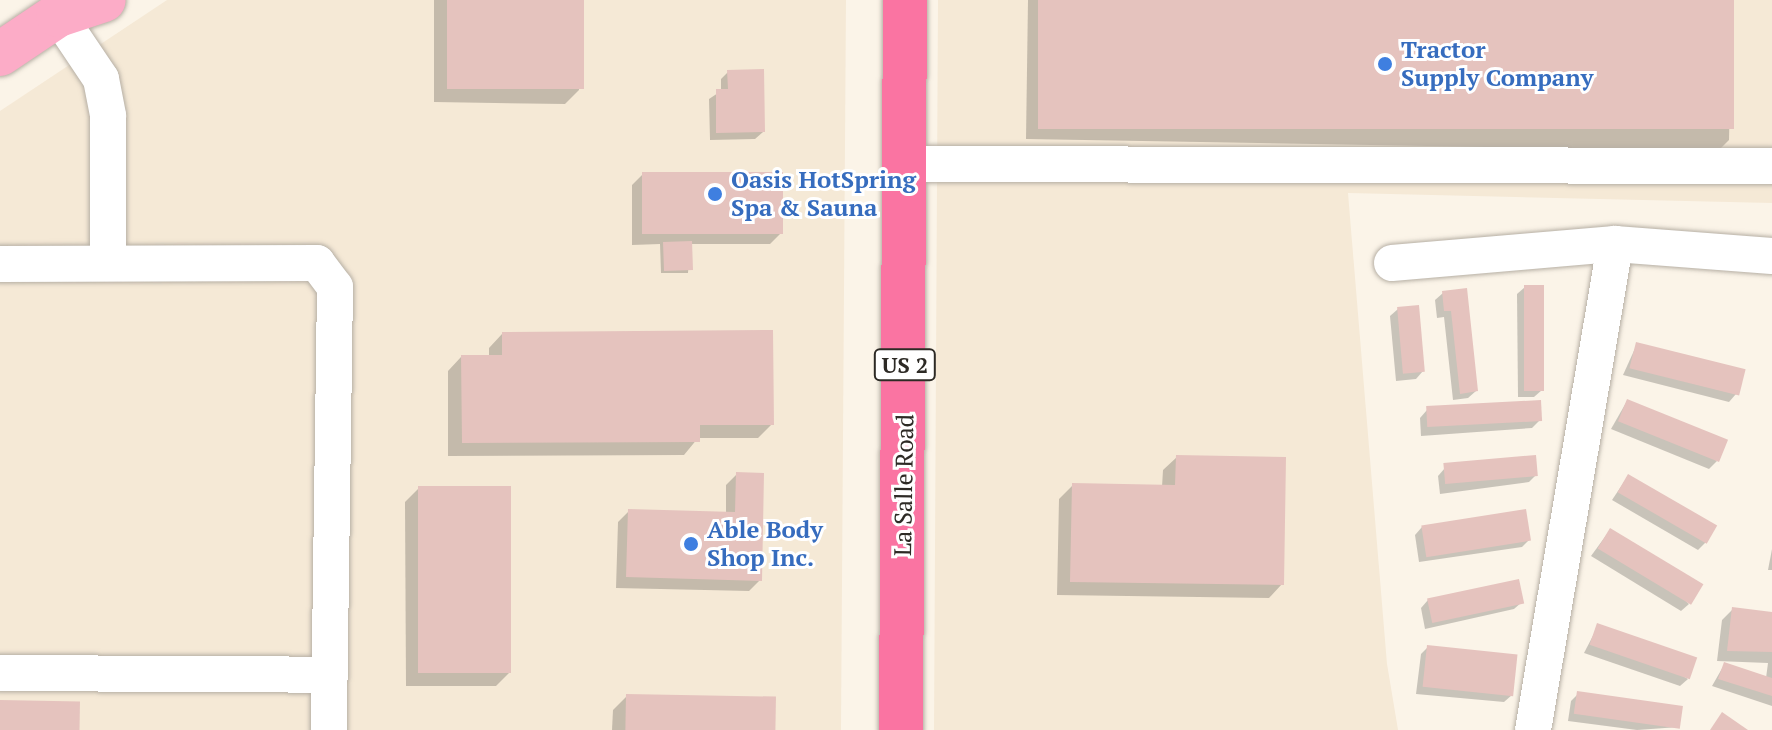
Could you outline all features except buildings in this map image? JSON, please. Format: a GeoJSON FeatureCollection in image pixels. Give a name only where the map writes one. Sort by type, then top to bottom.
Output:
{"type":"FeatureCollection","features":[{"type":"Feature","properties":{"kind":"highway","name":"La Salle Road"},"geometry":{"type":"LineString","coordinates":[[901,730],[905,0]]}},
{"type":"Feature","properties":{"kind":"main road"},"geometry":{"type":"LineString","coordinates":[[0,54],[62,7],[104,0]]}},
{"type":"Feature","properties":{"kind":"lane"},"geometry":{"type":"LineString","coordinates":[[62,7],[101,79],[106,104],[108,263]]}},
{"type":"Feature","properties":{"kind":"lane"},"geometry":{"type":"LineString","coordinates":[[904,164],[1772,166]]}},
{"type":"Feature","properties":{"kind":"lane"},"geometry":{"type":"LineString","coordinates":[[1392,263],[1615,244],[1772,256]]}},
{"type":"Feature","properties":{"kind":"lane"},"geometry":{"type":"LineString","coordinates":[[1533,730],[1615,244]]}},
{"type":"Feature","properties":{"kind":"lane"},"geometry":{"type":"LineString","coordinates":[[0,264],[317,263],[335,287],[329,730]]}},
{"type":"Feature","properties":{"kind":"lane"},"geometry":{"type":"LineString","coordinates":[[0,673],[330,675]]}},
{"type":"Feature","properties":{"kind":"shaded area"},"geometry":{"type":"Polygon","coordinates":[[[167,0],[846,0],[841,730],[0,730],[0,111],[167,0]]]}},
{"type":"Feature","properties":{"kind":"shaded area"},"geometry":{"type":"Polygon","coordinates":[[[938,0],[1772,0],[1772,203],[1348,193],[1387,664],[1398,730],[934,730],[938,0]]]}},
{"type":"Feature","properties":{"kind":"place","name":"Tractor Supply Company"},"geometry":{"type":"Point","coordinates":[1385,64]}},
{"type":"Feature","properties":{"kind":"place","name":"Oasis HotSpring Spa & Sauna"},"geometry":{"type":"Point","coordinates":[715,194]}},
{"type":"Feature","properties":{"kind":"place","name":"Able Body Shop Inc."},"geometry":{"type":"Point","coordinates":[691,544]}}]}
